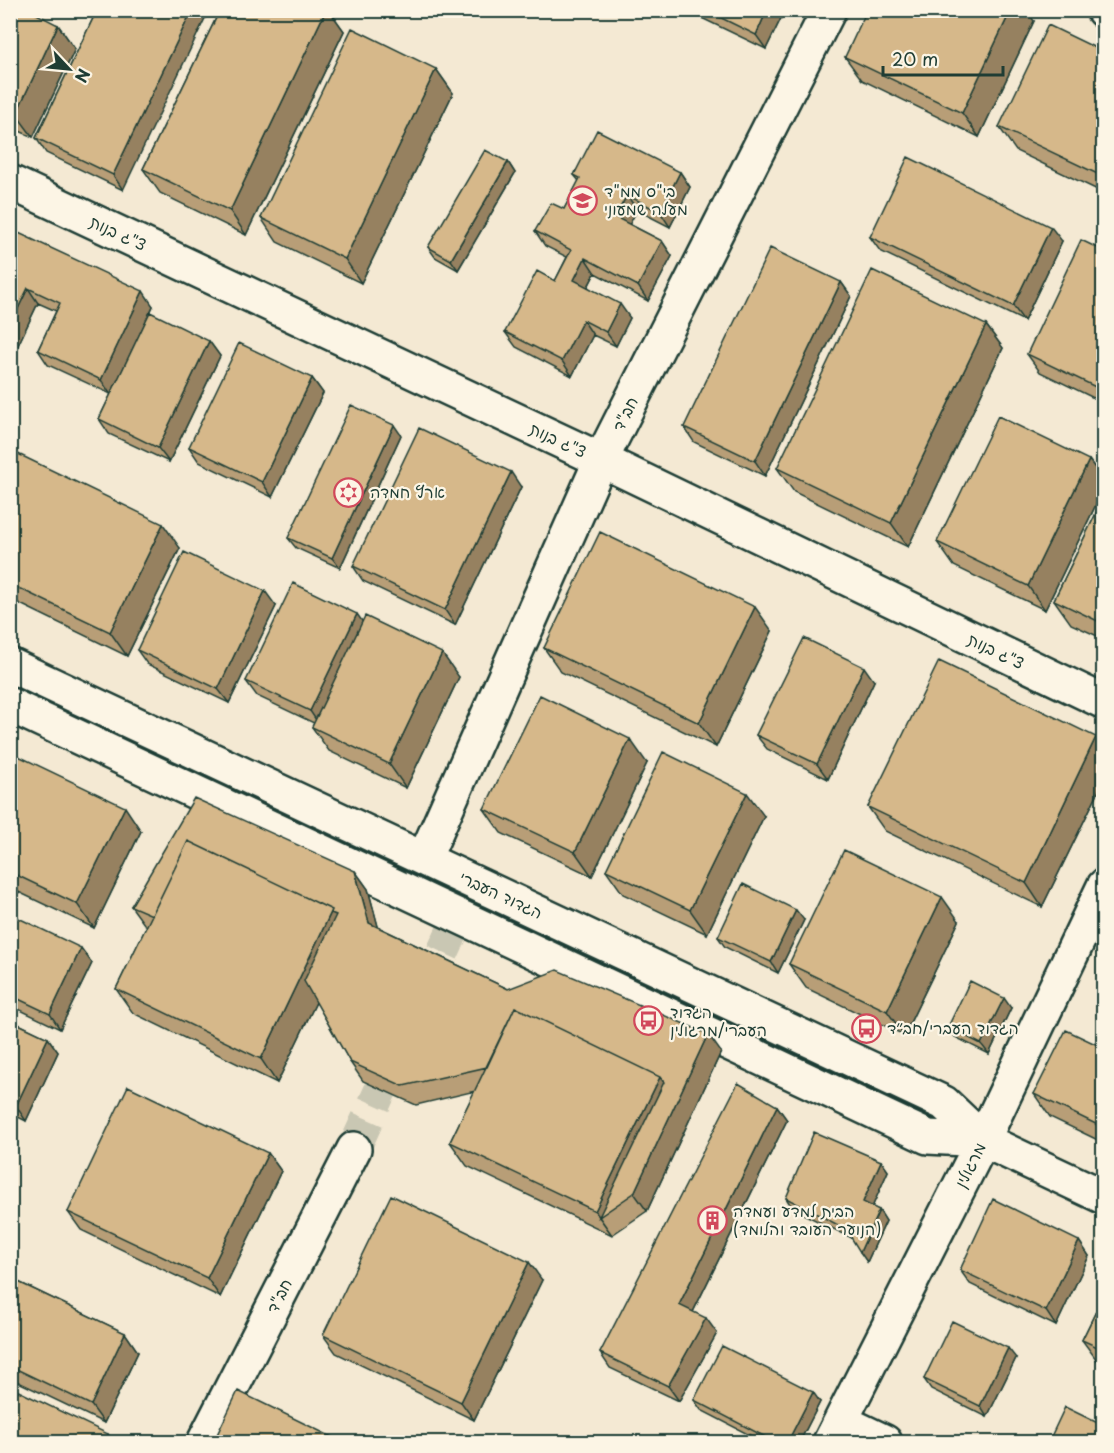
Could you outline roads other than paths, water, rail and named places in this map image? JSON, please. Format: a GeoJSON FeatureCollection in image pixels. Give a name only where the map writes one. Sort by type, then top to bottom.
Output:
{"type":"FeatureCollection","features":[{"type":"Feature","properties":{"kind":"street","name":"חב\"ד"},"geometry":{"type":"LineString","coordinates":[[424,859],[601,460],[829,10]]}},
{"type":"Feature","properties":{"kind":"street","name":"צ\"ג בנות"},"geometry":{"type":"LineString","coordinates":[[10,182],[601,460],[1104,702]]}},
{"type":"Feature","properties":{"kind":"street","name":"הגדוד העברי"},"geometry":{"type":"LineString","coordinates":[[10,665],[944,1103],[982,1140],[1104,1197]]}},
{"type":"Feature","properties":{"kind":"street","name":"הגדוד העברי"},"geometry":{"type":"LineString","coordinates":[[10,705],[928,1137],[982,1140]]}},
{"type":"Feature","properties":{"kind":"street","name":"מרגולין"},"geometry":{"type":"LineString","coordinates":[[836,1432],[982,1140],[1104,885]]}},
{"type":"Feature","properties":{"kind":"street","name":"חב\"ד"},"geometry":{"type":"LineString","coordinates":[[204,1443],[354,1149]]}},
{"type":"Feature","properties":{"kind":"street"},"geometry":{"type":"LineString","coordinates":[[836,1432],[885,1443]]}},
{"type":"Feature","properties":{"kind":"tunnel"},"geometry":{"type":"LineString","coordinates":[[422,997],[459,917]]}},
{"type":"Feature","properties":{"kind":"tunnel"},"geometry":{"type":"LineString","coordinates":[[354,1149],[400,1047]]}},
{"type":"Feature","properties":{"kind":"place","name":"בי\"ס ממ\"ד מעלה שמעוני"},"geometry":{"type":"Point","coordinates":[583,200]}},
{"type":"Feature","properties":{"kind":"place","name":"ארץ חמדה"},"geometry":{"type":"Point","coordinates":[349,492]}},
{"type":"Feature","properties":{"kind":"place","name":"הגדוד העברי/מרגולין"},"geometry":{"type":"Point","coordinates":[649,1021]}},
{"type":"Feature","properties":{"kind":"place","name":"הגדוד העברי/חב״ד"},"geometry":{"type":"Point","coordinates":[866,1028]}},
{"type":"Feature","properties":{"kind":"place","name":"הבית למדע ועמדה (הנוער העובד והלומד)"},"geometry":{"type":"Point","coordinates":[712,1220]}}]}
